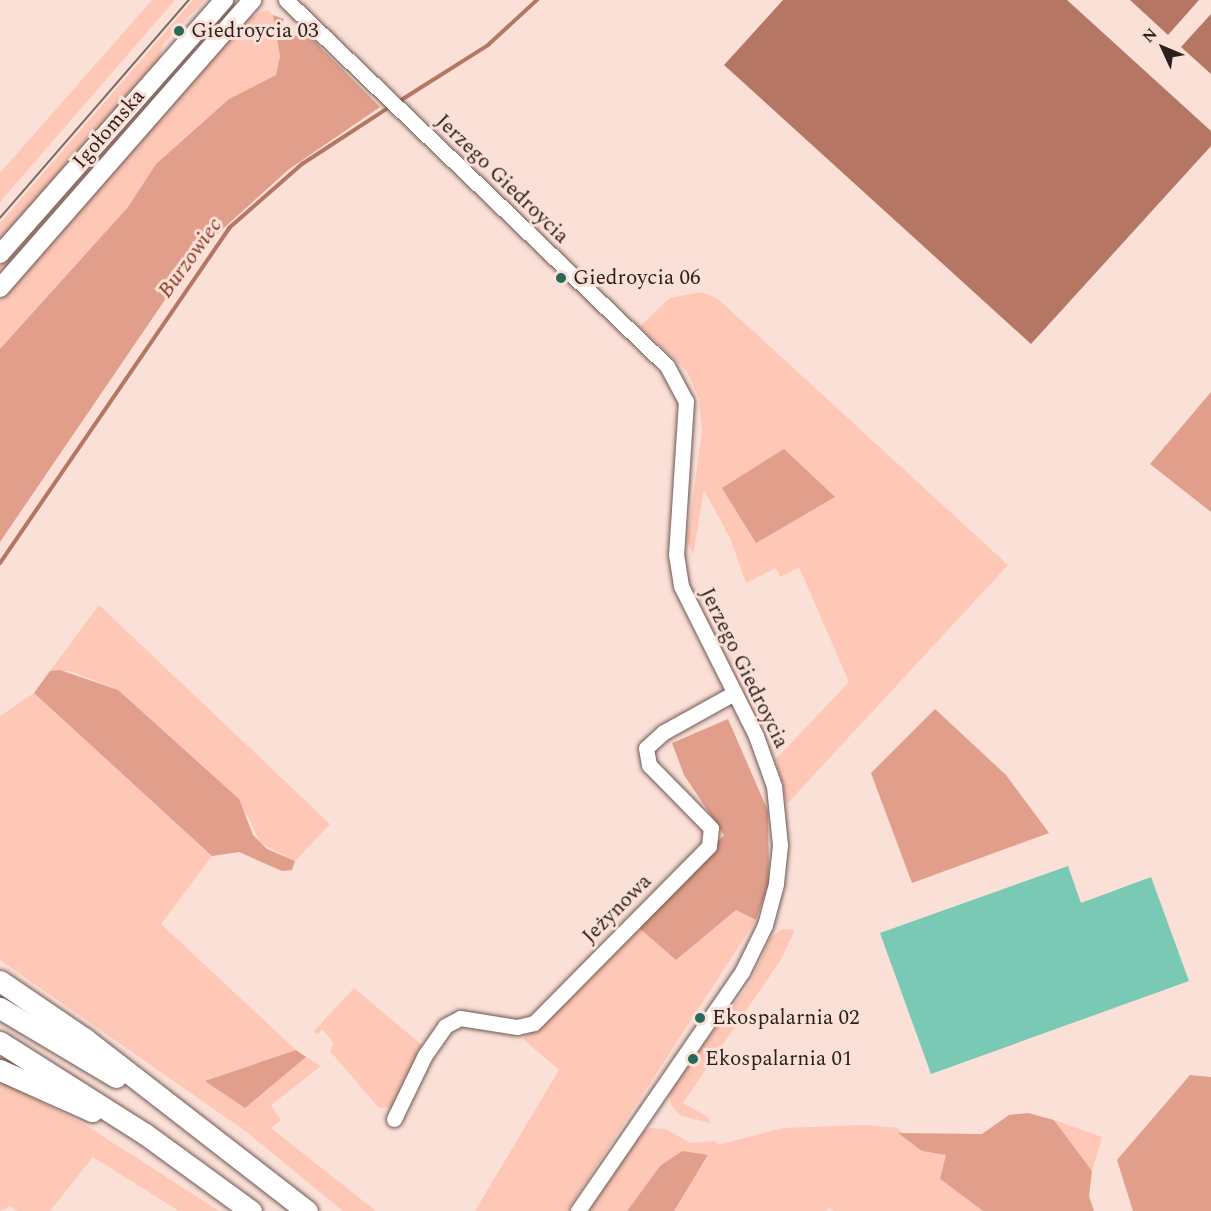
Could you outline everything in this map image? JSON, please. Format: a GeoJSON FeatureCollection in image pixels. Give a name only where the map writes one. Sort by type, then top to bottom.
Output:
{"type":"FeatureCollection","features":[{"type":"Feature","properties":{"kind":"highway"},"geometry":{"type":"LineString","coordinates":[[0,981],[85,1039],[307,1211]]}},
{"type":"Feature","properties":{"kind":"highway"},"geometry":{"type":"LineString","coordinates":[[0,1008],[176,1111]]}},
{"type":"Feature","properties":{"kind":"highway"},"geometry":{"type":"LineString","coordinates":[[0,1042],[145,1134],[251,1211]]}},
{"type":"Feature","properties":{"kind":"highway"},"geometry":{"type":"LineString","coordinates":[[0,1070],[145,1134]]}},
{"type":"Feature","properties":{"kind":"main road","name":"Igołomska"},"geometry":{"type":"LineString","coordinates":[[0,254],[224,0]]}},
{"type":"Feature","properties":{"kind":"main road","name":"Igołomska"},"geometry":{"type":"LineString","coordinates":[[0,288],[252,0]]}},
{"type":"Feature","properties":{"kind":"street","name":"Jerzego Giedroycia"},"geometry":{"type":"LineString","coordinates":[[286,0],[425,132],[678,382],[688,422],[676,554],[681,586],[734,693],[774,786],[780,846],[770,911],[742,972],[578,1211]]}},
{"type":"Feature","properties":{"kind":"street","name":"Jeżynowa"},"geometry":{"type":"LineString","coordinates":[[394,1119],[425,1055],[445,1026],[460,1018],[517,1028],[534,1023],[709,846],[711,828],[650,765],[646,748],[664,732],[734,693]]}},
{"type":"Feature","properties":{"kind":"shaded area"},"geometry":{"type":"Polygon","coordinates":[[[152,0],[175,0],[0,202],[0,173],[152,0]]]}},
{"type":"Feature","properties":{"kind":"shaded area"},"geometry":{"type":"Polygon","coordinates":[[[193,0],[205,0],[163,44],[158,64],[0,244],[0,223],[193,0]]]}},
{"type":"Feature","properties":{"kind":"shaded area"},"geometry":{"type":"Polygon","coordinates":[[[783,0],[1067,0],[1211,131],[1211,146],[1031,344],[724,65],[783,0]]]}},
{"type":"Feature","properties":{"kind":"shaded area"},"geometry":{"type":"Polygon","coordinates":[[[1130,0],[1199,0],[1168,35],[1130,0]]]}},
{"type":"Feature","properties":{"kind":"shaded area"},"geometry":{"type":"Polygon","coordinates":[[[267,10],[273,15],[280,56],[276,75],[229,99],[156,164],[128,207],[0,349],[0,299],[248,18],[267,10]]]}},
{"type":"Feature","properties":{"kind":"shaded area"},"geometry":{"type":"Polygon","coordinates":[[[1211,14],[1211,74],[1181,47],[1211,14]]]}},
{"type":"Feature","properties":{"kind":"shaded area"},"geometry":{"type":"Polygon","coordinates":[[[273,15],[284,19],[281,25],[293,38],[302,29],[380,107],[288,170],[216,235],[171,291],[0,542],[0,349],[128,207],[156,164],[229,99],[276,75],[280,56],[273,15]]]}},
{"type":"Feature","properties":{"kind":"shaded area"},"geometry":{"type":"Polygon","coordinates":[[[180,62],[147,112],[0,279],[0,265],[180,62]]]}},
{"type":"Feature","properties":{"kind":"shaded area"},"geometry":{"type":"Polygon","coordinates":[[[702,292],[718,299],[1008,565],[787,804],[776,759],[849,682],[799,567],[780,577],[776,568],[746,583],[730,538],[704,490],[693,554],[687,540],[702,431],[699,399],[687,371],[640,326],[670,298],[702,292]],[[834,498],[749,527],[756,542],[834,498]]]}},
{"type":"Feature","properties":{"kind":"shaded area"},"geometry":{"type":"Polygon","coordinates":[[[1211,392],[1211,512],[1150,464],[1211,392]]]}},
{"type":"Feature","properties":{"kind":"shaded area"},"geometry":{"type":"Polygon","coordinates":[[[784,449],[835,497],[756,543],[722,488],[784,449]]]}},
{"type":"Feature","properties":{"kind":"shaded area"},"geometry":{"type":"Polygon","coordinates":[[[99,605],[330,824],[295,861],[260,843],[248,816],[118,690],[70,671],[50,671],[99,605]]]}},
{"type":"Feature","properties":{"kind":"shaded area"},"geometry":{"type":"Polygon","coordinates":[[[60,670],[118,690],[239,799],[253,835],[267,849],[295,861],[292,870],[282,871],[239,852],[212,856],[34,693],[50,671],[60,670]]]}},
{"type":"Feature","properties":{"kind":"shaded area"},"geometry":{"type":"Polygon","coordinates":[[[34,693],[212,856],[161,924],[296,1050],[206,1081],[245,1108],[306,1057],[321,1066],[271,1105],[281,1120],[271,1128],[376,1211],[343,1211],[248,1133],[0,960],[0,716],[34,693]]]}},
{"type":"Feature","properties":{"kind":"shaded area"},"geometry":{"type":"Polygon","coordinates":[[[935,709],[1006,775],[1049,833],[912,883],[871,773],[935,709]]]}},
{"type":"Feature","properties":{"kind":"shaded area"},"geometry":{"type":"Polygon","coordinates":[[[728,719],[768,811],[769,882],[756,920],[736,910],[676,960],[639,928],[724,835],[684,775],[672,743],[728,719]]]}},
{"type":"Feature","properties":{"kind":"shaded area"},"geometry":{"type":"Polygon","coordinates":[[[736,910],[756,920],[567,1211],[475,1211],[559,1070],[523,1039],[639,928],[676,960],[736,910]]]}},
{"type":"Feature","properties":{"kind":"shaded area"},"geometry":{"type":"Polygon","coordinates":[[[782,929],[795,930],[780,961],[683,1103],[708,1117],[710,1123],[681,1116],[671,1105],[669,1090],[751,982],[770,939],[782,929]]]}},
{"type":"Feature","properties":{"kind":"shaded area"},"geometry":{"type":"Polygon","coordinates":[[[354,988],[423,1046],[395,1107],[379,1108],[330,1051],[334,1043],[323,1030],[317,1034],[314,1031],[354,988]]]}},
{"type":"Feature","properties":{"kind":"shaded area"},"geometry":{"type":"Polygon","coordinates":[[[296,1050],[306,1057],[245,1108],[205,1081],[296,1050]]]}},
{"type":"Feature","properties":{"kind":"shaded area"},"geometry":{"type":"Polygon","coordinates":[[[1190,1075],[1211,1077],[1211,1211],[1133,1211],[1117,1160],[1190,1075]]]}},
{"type":"Feature","properties":{"kind":"shaded area"},"geometry":{"type":"Polygon","coordinates":[[[0,1080],[87,1126],[219,1211],[179,1211],[93,1157],[50,1211],[17,1211],[11,1206],[0,1211],[0,1080]]]}},
{"type":"Feature","properties":{"kind":"shaded area"},"geometry":{"type":"Polygon","coordinates":[[[1028,1113],[1054,1120],[1092,1171],[1089,1196],[1094,1211],[983,1211],[940,1179],[946,1155],[922,1151],[898,1133],[982,1134],[1009,1115],[1028,1113]]]}},
{"type":"Feature","properties":{"kind":"shaded area"},"geometry":{"type":"Polygon","coordinates":[[[1054,1120],[1102,1137],[1092,1171],[1054,1120]]]}},
{"type":"Feature","properties":{"kind":"shaded area"},"geometry":{"type":"Polygon","coordinates":[[[866,1125],[897,1128],[922,1151],[947,1155],[940,1179],[983,1211],[834,1211],[828,1207],[827,1211],[674,1211],[708,1156],[660,1166],[627,1211],[589,1211],[642,1132],[651,1128],[666,1129],[690,1143],[716,1141],[717,1145],[783,1128],[866,1125]]]}},
{"type":"Feature","properties":{"kind":"shaded area"},"geometry":{"type":"Polygon","coordinates":[[[682,1151],[708,1155],[674,1211],[627,1211],[660,1166],[682,1151]]]}},
{"type":"Feature","properties":{"kind":"building"},"geometry":{"type":"Polygon","coordinates":[[[1068,866],[1081,903],[1151,877],[1189,981],[931,1074],[880,933],[1068,866]]]}},
{"type":"Feature","properties":{"kind":"waterway","name":"Burzowiec"},"geometry":{"type":"LineString","coordinates":[[398,102],[488,45],[537,0]]}},
{"type":"Feature","properties":{"kind":"waterway","name":"Burzowiec"},"geometry":{"type":"LineString","coordinates":[[0,563],[229,228],[302,164],[391,106]]}},
{"type":"Feature","properties":{"kind":"tram line"},"geometry":{"type":"LineString","coordinates":[[0,218],[189,0]]}},
{"type":"Feature","properties":{"kind":"place","name":"Giedroycia 03"},"geometry":{"type":"Point","coordinates":[179,31]}},
{"type":"Feature","properties":{"kind":"place","name":"Giedroycia 06"},"geometry":{"type":"Point","coordinates":[561,278]}},
{"type":"Feature","properties":{"kind":"place","name":"Ekospalarnia 02"},"geometry":{"type":"Point","coordinates":[700,1018]}},
{"type":"Feature","properties":{"kind":"place","name":"Ekospalarnia 01"},"geometry":{"type":"Point","coordinates":[693,1059]}}]}
